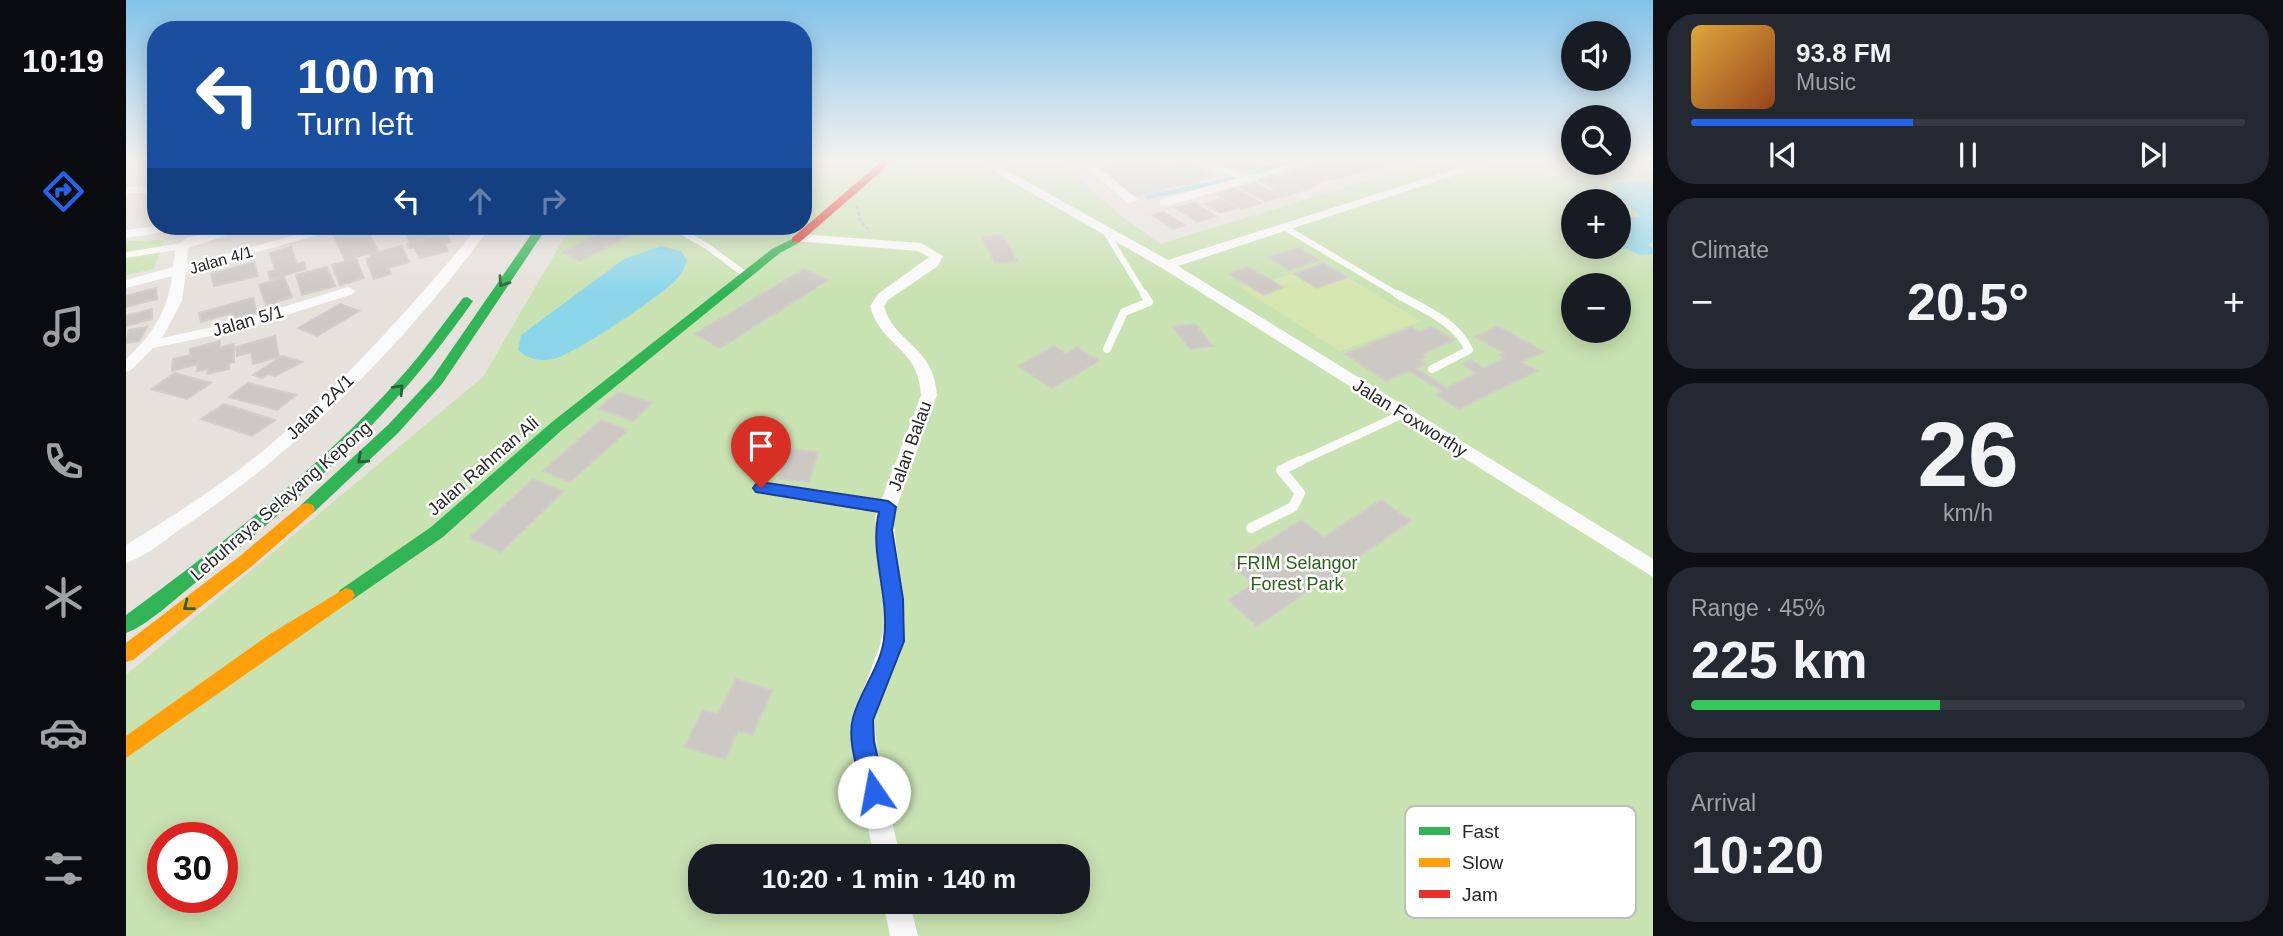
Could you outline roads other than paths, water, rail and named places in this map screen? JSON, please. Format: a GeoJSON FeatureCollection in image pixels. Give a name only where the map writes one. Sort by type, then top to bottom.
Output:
{"type":"FeatureCollection","features":[{"type":"Feature","properties":{"kind":"main road","name":"Jalan Rahman Ali"},"geometry":{"type":"LineString","coordinates":[[812,227],[839,205]]}},
{"type":"Feature","properties":{"kind":"main road","name":"Lebuhraya Selayang Kepong"},"geometry":{"type":"LineString","coordinates":[[126,654],[286,527],[393,429],[437,381],[536,235]]}},
{"type":"Feature","properties":{"kind":"main road","name":"Jalan Rahman Ali"},"geometry":{"type":"LineString","coordinates":[[126,748],[277,640],[396,562],[437,531],[574,412],[776,251],[803,235]]}},
{"type":"Feature","properties":{"kind":"main road","name":"Lebuhraya Selayang Kepong"},"geometry":{"type":"LineString","coordinates":[[126,625],[239,540],[362,428],[408,379],[474,292]]}},
{"type":"Feature","properties":{"kind":"street","name":"Jalan Foxworthy"},"geometry":{"type":"LineString","coordinates":[[1060,205],[1167,265],[1653,569]]}},
{"type":"Feature","properties":{"kind":"street"},"geometry":{"type":"LineString","coordinates":[[1167,265],[1356,205]]}},
{"type":"Feature","properties":{"kind":"street"},"geometry":{"type":"LineString","coordinates":[[126,234],[147,231]]}},
{"type":"Feature","properties":{"kind":"street"},"geometry":{"type":"LineString","coordinates":[[126,367],[148,345],[171,312],[183,246],[215,235]]}},
{"type":"Feature","properties":{"kind":"street","name":"Jalan 4/1"},"geometry":{"type":"LineString","coordinates":[[126,284],[312,235]]}},
{"type":"Feature","properties":{"kind":"street","name":"Jalan 2A/1"},"geometry":{"type":"LineString","coordinates":[[126,555],[190,514],[281,445],[385,344],[477,235]]}},
{"type":"Feature","properties":{"kind":"street","name":"Jalan Balau"},"geometry":{"type":"LineString","coordinates":[[799,238],[921,247],[936,256],[933,263],[883,297],[877,306],[882,321],[923,364],[929,373],[930,383],[929,396],[888,507],[883,530],[894,599],[894,641],[863,720],[863,741],[884,844]]}},
{"type":"Feature","properties":{"kind":"street","name":"Jalan 5/1"},"geometry":{"type":"LineString","coordinates":[[148,345],[234,327],[348,291]]}},
{"type":"Feature","properties":{"kind":"street"},"geometry":{"type":"LineString","coordinates":[[900,914],[904,936]]}},
{"type":"Feature","properties":{"kind":"lane"},"geometry":{"type":"LineString","coordinates":[[1284,228],[1453,327],[1462,335],[1469,349],[1433,369]]}},
{"type":"Feature","properties":{"kind":"lane"},"geometry":{"type":"LineString","coordinates":[[1104,229],[1149,302],[1124,312],[1107,349]]}},
{"type":"Feature","properties":{"kind":"lane"},"geometry":{"type":"LineString","coordinates":[[687,235],[746,275]]}},
{"type":"Feature","properties":{"kind":"lane"},"geometry":{"type":"LineString","coordinates":[[126,255],[183,246]]}},
{"type":"Feature","properties":{"kind":"lane"},"geometry":{"type":"LineString","coordinates":[[1251,528],[1293,507],[1298,501],[1300,492],[1281,470],[1403,414]]}},
{"type":"Feature","properties":{"kind":"lane"},"geometry":{"type":"LineString","coordinates":[[761,488],[888,507]]}},
{"type":"Feature","properties":{"kind":"water"},"geometry":{"type":"Polygon","coordinates":[[[1631,205],[1653,205],[1653,241],[1649,245],[1653,248],[1653,254],[1640,255],[1631,251],[1631,217],[1639,217],[1631,209],[1631,205]]]}},
{"type":"Feature","properties":{"kind":"water"},"geometry":{"type":"Polygon","coordinates":[[[661,246],[681,251],[687,260],[677,279],[654,298],[617,324],[564,355],[539,360],[518,350],[521,335],[624,259],[661,246]]]}},
{"type":"Feature","properties":{"kind":"park label","name":"FRIM Selangor Forest Park"},"geometry":{"type":"Point","coordinates":[1297,573]}}]}
